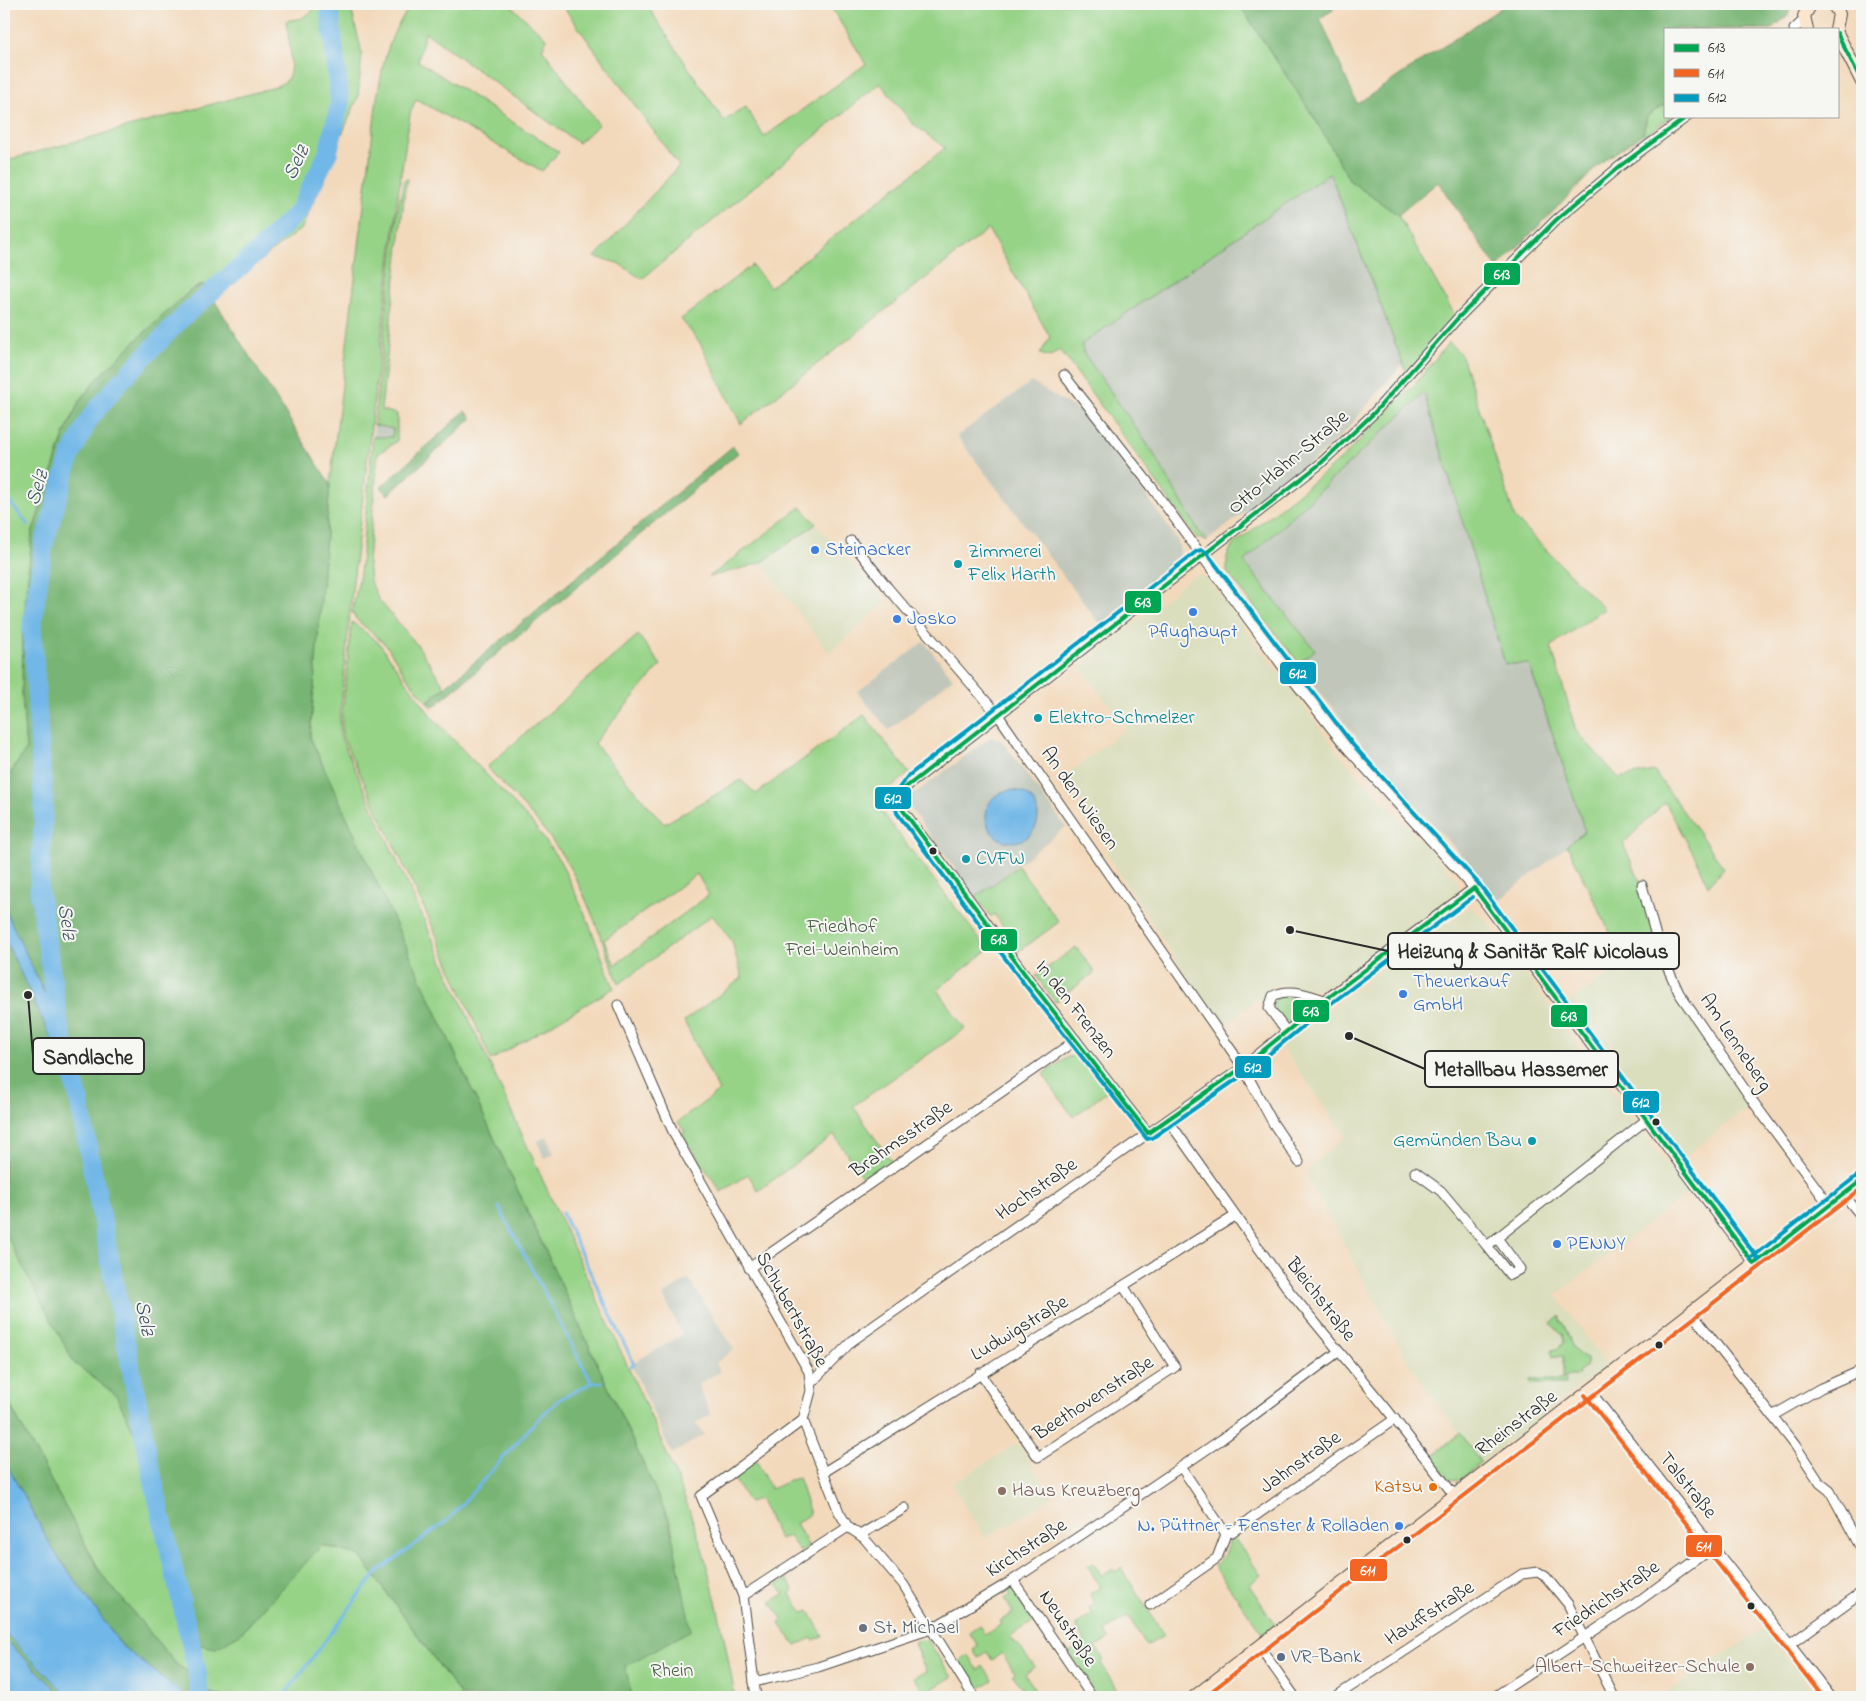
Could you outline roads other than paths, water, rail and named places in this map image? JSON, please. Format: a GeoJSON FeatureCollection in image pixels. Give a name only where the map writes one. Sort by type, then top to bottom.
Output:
{"type":"FeatureCollection","features":[{"type":"Feature","properties":{"kind":"street"},"geometry":{"type":"LineString","coordinates":[[1832,4],[1839,14],[1836,28]]}},
{"type":"Feature","properties":{"kind":"street"},"geometry":{"type":"LineString","coordinates":[[1802,26],[1807,5]]}},
{"type":"Feature","properties":{"kind":"street"},"geometry":{"type":"LineString","coordinates":[[1838,35],[1854,70],[1862,82]]}},
{"type":"Feature","properties":{"kind":"street"},"geometry":{"type":"LineString","coordinates":[[1838,55],[1854,70]]}},
{"type":"Feature","properties":{"kind":"street","name":"Otto-Hahn-Straße"},"geometry":{"type":"LineString","coordinates":[[904,811],[899,800],[903,789],[1313,469],[1373,414],[1457,318],[1556,220],[1620,166],[1685,118]]}},
{"type":"Feature","properties":{"kind":"street"},"geometry":{"type":"LineString","coordinates":[[1064,375],[1151,486],[1201,556],[1348,749],[1474,888],[1754,1264]]}},
{"type":"Feature","properties":{"kind":"street","name":"An den Wiesen"},"geometry":{"type":"LineString","coordinates":[[851,541],[888,588],[998,715],[1243,1067],[1273,1124],[1298,1162]]}},
{"type":"Feature","properties":{"kind":"street","name":"In den Frenzen"},"geometry":{"type":"LineString","coordinates":[[904,811],[1148,1133]]}},
{"type":"Feature","properties":{"kind":"street","name":"Am Lenneberg"},"geometry":{"type":"LineString","coordinates":[[1642,885],[1660,951],[1679,993],[1754,1104],[1829,1205]]}},
{"type":"Feature","properties":{"kind":"street","name":"Hochstraße"},"geometry":{"type":"LineString","coordinates":[[812,1382],[852,1341],[1243,1067],[1325,1000],[1474,888]]}},
{"type":"Feature","properties":{"kind":"street"},"geometry":{"type":"LineString","coordinates":[[1286,1031],[1269,1008],[1268,1003],[1272,996],[1289,992],[1304,993],[1325,1000]]}},
{"type":"Feature","properties":{"kind":"street","name":"Schubertstraße"},"geometry":{"type":"LineString","coordinates":[[618,1005],[674,1134],[809,1372],[812,1382],[803,1420]]}},
{"type":"Feature","properties":{"kind":"street","name":"Brahmsstraße"},"geometry":{"type":"LineString","coordinates":[[749,1268],[1076,1040]]}},
{"type":"Feature","properties":{"kind":"street","name":"Bleichstraße"},"geometry":{"type":"LineString","coordinates":[[1168,1120],[1290,1292],[1395,1419],[1454,1495]]}},
{"type":"Feature","properties":{"kind":"street"},"geometry":{"type":"LineString","coordinates":[[1487,1246],[1646,1120]]}},
{"type":"Feature","properties":{"kind":"street"},"geometry":{"type":"LineString","coordinates":[[1415,1172],[1441,1190],[1510,1275],[1520,1269],[1497,1238]]}},
{"type":"Feature","properties":{"kind":"street","name":"Rheinstraße"},"geometry":{"type":"LineString","coordinates":[[1194,1697],[1862,1180]]}},
{"type":"Feature","properties":{"kind":"street"},"geometry":{"type":"LineString","coordinates":[[1844,1195],[1862,1217]]}},
{"type":"Feature","properties":{"kind":"street","name":"Ludwigstraße"},"geometry":{"type":"LineString","coordinates":[[824,1472],[980,1373],[1124,1287],[1235,1216]]}},
{"type":"Feature","properties":{"kind":"street","name":"Beethovenstraße"},"geometry":{"type":"LineString","coordinates":[[980,1373],[1038,1457],[1175,1367],[1124,1287]]}},
{"type":"Feature","properties":{"kind":"street"},"geometry":{"type":"LineString","coordinates":[[1690,1312],[1839,1505],[1844,1520],[1862,1550]]}},
{"type":"Feature","properties":{"kind":"street","name":"Kirchstraße"},"geometry":{"type":"LineString","coordinates":[[754,1682],[818,1667],[931,1629],[1013,1580],[1181,1467],[1338,1352]]}},
{"type":"Feature","properties":{"kind":"street"},"geometry":{"type":"LineString","coordinates":[[1772,1416],[1821,1388],[1862,1370]]}},
{"type":"Feature","properties":{"kind":"street","name":"Talstraße"},"geometry":{"type":"LineString","coordinates":[[1590,1391],[1831,1697]]}},
{"type":"Feature","properties":{"kind":"street","name":"Jahnstraße"},"geometry":{"type":"LineString","coordinates":[[1226,1534],[1232,1532],[1395,1419]]}},
{"type":"Feature","properties":{"kind":"street"},"geometry":{"type":"LineString","coordinates":[[756,1697],[743,1596],[701,1496],[803,1420],[839,1512],[848,1527],[860,1536],[903,1584],[974,1697]]}},
{"type":"Feature","properties":{"kind":"street"},"geometry":{"type":"LineString","coordinates":[[1150,1605],[1217,1558],[1226,1534],[1181,1467]]}},
{"type":"Feature","properties":{"kind":"street"},"geometry":{"type":"LineString","coordinates":[[860,1536],[905,1508]]}},
{"type":"Feature","properties":{"kind":"street"},"geometry":{"type":"LineString","coordinates":[[743,1596],[848,1527]]}},
{"type":"Feature","properties":{"kind":"street","name":"Friedrichstraße"},"geometry":{"type":"LineString","coordinates":[[1494,1697],[1583,1638],[1713,1547]]}},
{"type":"Feature","properties":{"kind":"street","name":"Hauffstraße"},"geometry":{"type":"LineString","coordinates":[[1335,1697],[1522,1574],[1538,1572],[1546,1577],[1568,1604],[1579,1623],[1583,1638]]}},
{"type":"Feature","properties":{"kind":"street","name":"Neustraße"},"geometry":{"type":"LineString","coordinates":[[1013,1580],[1092,1697]]}},
{"type":"Feature","properties":{"kind":"street"},"geometry":{"type":"LineString","coordinates":[[1789,1645],[1862,1592]]}},
{"type":"Feature","properties":{"kind":"street"},"geometry":{"type":"LineString","coordinates":[[1583,1638],[1614,1697]]}},
{"type":"Feature","properties":{"kind":"street"},"geometry":{"type":"LineString","coordinates":[[1259,1646],[1295,1697]]}},
{"type":"Feature","properties":{"kind":"water"},"geometry":{"type":"Polygon","coordinates":[[[1007,790],[1017,790],[1031,797],[1038,811],[1038,821],[1031,835],[1017,842],[1007,842],[997,838],[990,831],[986,821],[986,811],[990,801],[997,794],[1007,790]]]}},
{"type":"Feature","properties":{"kind":"water"},"geometry":{"type":"Polygon","coordinates":[[[4,907],[59,1024],[78,1096],[4,937],[4,907]]]}},
{"type":"Feature","properties":{"kind":"water"},"geometry":{"type":"Polygon","coordinates":[[[4,1460],[54,1551],[122,1646],[187,1697],[4,1697],[4,1638],[61,1694],[65,1693],[4,1632],[4,1460]]]}},
{"type":"Feature","properties":{"kind":"waterway","name":"Selz"},"geometry":{"type":"LineString","coordinates":[[200,1697],[197,1671],[150,1466],[78,1096],[59,1024],[39,890],[44,808],[32,626],[44,544],[70,457],[90,418],[118,384],[184,316],[256,253],[299,211],[328,153],[340,103],[329,4]]}},
{"type":"Feature","properties":{"kind":"waterway"},"geometry":{"type":"LineString","coordinates":[[4,495],[29,526]]}},
{"type":"Feature","properties":{"kind":"waterway"},"geometry":{"type":"LineString","coordinates":[[37,536],[44,544]]}},
{"type":"Feature","properties":{"kind":"waterway"},"geometry":{"type":"LineString","coordinates":[[283,1697],[380,1570],[448,1520],[536,1421],[560,1399],[592,1383],[499,1207]]}},
{"type":"Feature","properties":{"kind":"waterway"},"geometry":{"type":"LineString","coordinates":[[562,1213],[634,1364],[631,1366]]}},
{"type":"Feature","properties":{"kind":"waterway"},"geometry":{"type":"LineString","coordinates":[[592,1383],[602,1382]]}},
{"type":"Feature","properties":{"kind":"place","name":"Steinacker"},"geometry":{"type":"Point","coordinates":[815,550]}},
{"type":"Feature","properties":{"kind":"place","name":"Zimmerei Felix Harth"},"geometry":{"type":"Point","coordinates":[958,564]}},
{"type":"Feature","properties":{"kind":"place","name":"Pflughaupt"},"geometry":{"type":"Point","coordinates":[1193,612]}},
{"type":"Feature","properties":{"kind":"place","name":"Josko"},"geometry":{"type":"Point","coordinates":[897,619]}},
{"type":"Feature","properties":{"kind":"place","name":"Elektro-Schmelzer"},"geometry":{"type":"Point","coordinates":[1038,718]}},
{"type":"Feature","properties":{"kind":"place","name":"CVFW"},"geometry":{"type":"Point","coordinates":[966,859]}},
{"type":"Feature","properties":{"kind":"place","name":"Heizung & Sanitär Ralf Nicolaus"},"geometry":{"type":"Point","coordinates":[1290,930]}},
{"type":"Feature","properties":{"kind":"place","name":"Theuerkauf GmbH"},"geometry":{"type":"Point","coordinates":[1403,994]}},
{"type":"Feature","properties":{"kind":"place","name":"Sandlache"},"geometry":{"type":"Point","coordinates":[28,995]}},
{"type":"Feature","properties":{"kind":"place","name":"Metallbau Hassemer"},"geometry":{"type":"Point","coordinates":[1349,1036]}},
{"type":"Feature","properties":{"kind":"place","name":"Gemünden Bau"},"geometry":{"type":"Point","coordinates":[1532,1141]}},
{"type":"Feature","properties":{"kind":"place","name":"PENNY"},"geometry":{"type":"Point","coordinates":[1557,1244]}},
{"type":"Feature","properties":{"kind":"place","name":"Katsu"},"geometry":{"type":"Point","coordinates":[1433,1487]}},
{"type":"Feature","properties":{"kind":"place","name":"Haus Kreuzberg"},"geometry":{"type":"Point","coordinates":[1002,1491]}},
{"type":"Feature","properties":{"kind":"place","name":"N. Püttner - Fenster & Rolladen"},"geometry":{"type":"Point","coordinates":[1399,1526]}},
{"type":"Feature","properties":{"kind":"place","name":"St. Michael"},"geometry":{"type":"Point","coordinates":[863,1628]}},
{"type":"Feature","properties":{"kind":"place","name":"VR-Bank"},"geometry":{"type":"Point","coordinates":[1281,1657]}},
{"type":"Feature","properties":{"kind":"place","name":"Albert-Schweitzer-Schule"},"geometry":{"type":"Point","coordinates":[1750,1667]}},
{"type":"Feature","properties":{"kind":"park label","name":"Friedhof Frei-Weinheim"},"geometry":{"type":"Point","coordinates":[842,938]}},
{"type":"Feature","properties":{"kind":"park label","name":"Rhein"},"geometry":{"type":"Point","coordinates":[672,1671]}}]}
